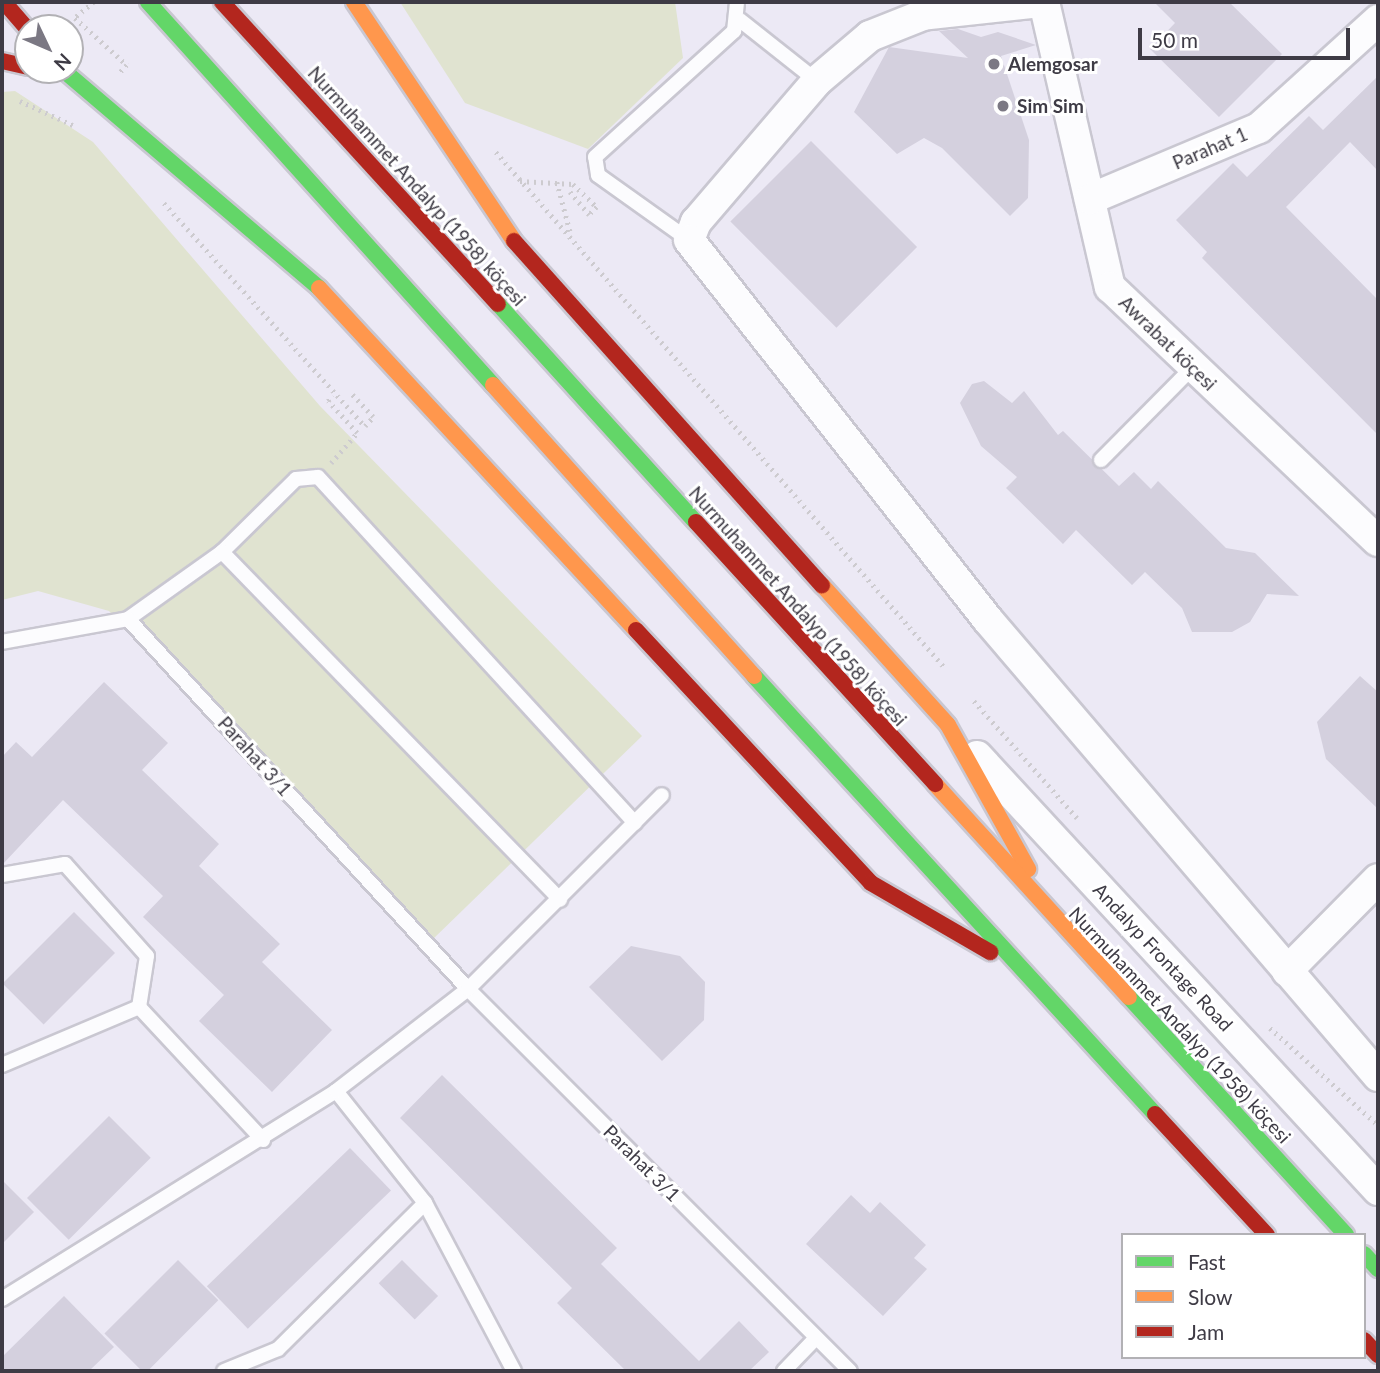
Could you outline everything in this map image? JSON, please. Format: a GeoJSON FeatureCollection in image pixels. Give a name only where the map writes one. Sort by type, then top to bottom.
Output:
{"type":"FeatureCollection","features":[{"type":"Feature","properties":{"kind":"main road"},"geometry":{"type":"LineString","coordinates":[[148,2],[1023,971],[1265,1233]]}},
{"type":"Feature","properties":{"kind":"main road","name":"Nurmuhammet Andalyp (1958) köçesi"},"geometry":{"type":"LineString","coordinates":[[222,2],[1063,932],[1344,1233]]}},
{"type":"Feature","properties":{"kind":"main road"},"geometry":{"type":"LineString","coordinates":[[354,2],[510,237],[948,725],[1063,932]]}},
{"type":"Feature","properties":{"kind":"main road"},"geometry":{"type":"LineString","coordinates":[[78,84],[313,282],[872,883],[1023,971]]}},
{"type":"Feature","properties":{"kind":"main road"},"geometry":{"type":"LineString","coordinates":[[1366,1256],[1378,1269]]}},
{"type":"Feature","properties":{"kind":"main road"},"geometry":{"type":"LineString","coordinates":[[1366,1342],[1378,1355]]}},
{"type":"Feature","properties":{"kind":"street"},"geometry":{"type":"LineString","coordinates":[[1042,2],[888,24],[817,81],[696,222],[689,240],[988,620],[1378,1076]]}},
{"type":"Feature","properties":{"kind":"street","name":"Awrabat köçesi"},"geometry":{"type":"LineString","coordinates":[[1042,2],[1110,287],[1192,368],[1378,541]]}},
{"type":"Feature","properties":{"kind":"street","name":"Parahat 1"},"geometry":{"type":"LineString","coordinates":[[1090,199],[1259,128],[1375,30]]}},
{"type":"Feature","properties":{"kind":"street","name":"Andalyp Frontage Road"},"geometry":{"type":"LineString","coordinates":[[948,725],[1378,1190]]}},
{"type":"Feature","properties":{"kind":"street"},"geometry":{"type":"LineString","coordinates":[[1287,971],[1378,879]]}},
{"type":"Feature","properties":{"kind":"lane"},"geometry":{"type":"LineString","coordinates":[[737,2],[740,20],[817,81]]}},
{"type":"Feature","properties":{"kind":"lane"},"geometry":{"type":"LineString","coordinates":[[689,240],[598,175],[595,157],[740,20]]}},
{"type":"Feature","properties":{"kind":"lane"},"geometry":{"type":"LineString","coordinates":[[1101,460],[1192,368]]}},
{"type":"Feature","properties":{"kind":"lane"},"geometry":{"type":"LineString","coordinates":[[2,642],[128,619],[222,552],[296,479],[318,477],[635,823]]}},
{"type":"Feature","properties":{"kind":"lane"},"geometry":{"type":"LineString","coordinates":[[222,552],[560,900]]}},
{"type":"Feature","properties":{"kind":"lane","name":"Parahat 3/1"},"geometry":{"type":"LineString","coordinates":[[128,619],[468,989],[850,1371]]}},
{"type":"Feature","properties":{"kind":"lane"},"geometry":{"type":"LineString","coordinates":[[2,1299],[264,1140],[336,1091],[468,989],[663,795]]}},
{"type":"Feature","properties":{"kind":"lane"},"geometry":{"type":"LineString","coordinates":[[2,875],[65,864],[147,956],[139,1007]]}},
{"type":"Feature","properties":{"kind":"lane"},"geometry":{"type":"LineString","coordinates":[[2,1065],[139,1007]]}},
{"type":"Feature","properties":{"kind":"lane"},"geometry":{"type":"LineString","coordinates":[[139,1007],[264,1140]]}},
{"type":"Feature","properties":{"kind":"lane"},"geometry":{"type":"LineString","coordinates":[[336,1091],[425,1203],[508,1370]]}},
{"type":"Feature","properties":{"kind":"lane"},"geometry":{"type":"LineString","coordinates":[[225,1371],[278,1349],[425,1203]]}},
{"type":"Feature","properties":{"kind":"lane"},"geometry":{"type":"LineString","coordinates":[[784,1371],[816,1338]]}},
{"type":"Feature","properties":{"kind":"path"},"geometry":{"type":"LineString","coordinates":[[11,100],[83,133]]}},
{"type":"Feature","properties":{"kind":"path"},"geometry":{"type":"LineString","coordinates":[[494,149],[520,181],[570,232],[955,678]]}},
{"type":"Feature","properties":{"kind":"path"},"geometry":{"type":"LineString","coordinates":[[520,181],[558,181],[580,188],[597,207],[589,215],[569,192]]}},
{"type":"Feature","properties":{"kind":"path"},"geometry":{"type":"LineString","coordinates":[[558,181],[570,232]]}},
{"type":"Feature","properties":{"kind":"path"},"geometry":{"type":"LineString","coordinates":[[155,192],[237,278],[332,395],[365,426],[373,417],[351,393]]}},
{"type":"Feature","properties":{"kind":"path"},"geometry":{"type":"LineString","coordinates":[[318,477],[358,433],[328,401],[332,395]]}},
{"type":"Feature","properties":{"kind":"path"},"geometry":{"type":"LineString","coordinates":[[964,689],[1083,824]]}},
{"type":"Feature","properties":{"kind":"path"},"geometry":{"type":"LineString","coordinates":[[1259,1020],[1298,1047],[1378,1125]]}},
{"type":"Feature","properties":{"kind":"green space"},"geometry":{"type":"Polygon","coordinates":[[[400,2],[675,2],[683,58],[588,149],[465,103],[400,2]]]}},
{"type":"Feature","properties":{"kind":"green space"},"geometry":{"type":"Polygon","coordinates":[[[15,91],[93,142],[320,406],[642,736],[431,941],[109,611],[38,591],[2,600],[2,92],[15,91]]]}},
{"type":"Feature","properties":{"kind":"building"},"geometry":{"type":"Polygon","coordinates":[[[1154,2],[1229,2],[1282,54],[1219,117],[1150,49],[1175,23],[1154,2]]]}},
{"type":"Feature","properties":{"kind":"building"},"geometry":{"type":"Polygon","coordinates":[[[958,29],[981,37],[998,32],[1036,45],[1001,56],[1029,140],[1028,198],[1010,216],[942,148],[924,138],[897,154],[854,112],[889,47],[968,58],[939,31],[958,29]]]}},
{"type":"Feature","properties":{"kind":"building"},"geometry":{"type":"Polygon","coordinates":[[[1378,76],[1378,171],[1350,142],[1286,207],[1378,300],[1378,435],[1202,258],[1207,252],[1176,220],[1233,163],[1247,177],[1309,116],[1323,130],[1378,76]]]}},
{"type":"Feature","properties":{"kind":"building"},"geometry":{"type":"Polygon","coordinates":[[[811,141],[917,247],[836,328],[730,222],[811,141]]]}},
{"type":"Feature","properties":{"kind":"building"},"geometry":{"type":"Polygon","coordinates":[[[984,381],[1012,403],[1024,391],[1058,435],[1063,431],[1119,486],[1134,472],[1151,489],[1158,481],[1226,548],[1255,553],[1299,596],[1267,594],[1250,622],[1232,632],[1192,632],[1182,608],[1145,572],[1132,585],[1076,530],[1063,544],[1006,488],[1017,477],[981,446],[960,403],[972,384],[984,381]]]}},
{"type":"Feature","properties":{"kind":"building"},"geometry":{"type":"Polygon","coordinates":[[[1360,676],[1378,692],[1378,809],[1326,759],[1317,722],[1360,676]]]}},
{"type":"Feature","properties":{"kind":"building"},"geometry":{"type":"Polygon","coordinates":[[[104,682],[168,743],[142,770],[219,844],[199,866],[280,944],[262,962],[332,1030],[272,1092],[199,1021],[224,995],[143,917],[163,896],[63,800],[2,865],[2,757],[16,742],[32,757],[104,682]]]}},
{"type":"Feature","properties":{"kind":"building"},"geometry":{"type":"Polygon","coordinates":[[[74,912],[115,953],[44,1024],[3,983],[74,912]]]}},
{"type":"Feature","properties":{"kind":"building"},"geometry":{"type":"Polygon","coordinates":[[[631,946],[680,956],[705,982],[704,1020],[662,1061],[589,987],[631,946]]]}},
{"type":"Feature","properties":{"kind":"building"},"geometry":{"type":"Polygon","coordinates":[[[442,1075],[617,1248],[601,1264],[699,1361],[739,1321],[769,1352],[749,1371],[626,1371],[557,1303],[572,1288],[400,1118],[442,1075]]]}},
{"type":"Feature","properties":{"kind":"building"},"geometry":{"type":"Polygon","coordinates":[[[109,1116],[151,1158],[69,1240],[27,1198],[109,1116]]]}},
{"type":"Feature","properties":{"kind":"building"},"geometry":{"type":"Polygon","coordinates":[[[350,1148],[391,1190],[248,1329],[207,1286],[350,1148]]]}},
{"type":"Feature","properties":{"kind":"building"},"geometry":{"type":"Polygon","coordinates":[[[2,1180],[34,1212],[2,1244],[2,1180]]]}},
{"type":"Feature","properties":{"kind":"building"},"geometry":{"type":"Polygon","coordinates":[[[851,1195],[870,1213],[880,1202],[926,1245],[914,1258],[927,1269],[883,1316],[806,1244],[851,1195]]]}},
{"type":"Feature","properties":{"kind":"building"},"geometry":{"type":"Polygon","coordinates":[[[178,1260],[218,1300],[148,1371],[142,1371],[104,1334],[178,1260]]]}},
{"type":"Feature","properties":{"kind":"building"},"geometry":{"type":"Polygon","coordinates":[[[402,1260],[438,1296],[415,1319],[379,1283],[402,1260]]]}},
{"type":"Feature","properties":{"kind":"building"},"geometry":{"type":"Polygon","coordinates":[[[64,1296],[114,1347],[89,1371],[2,1371],[2,1357],[64,1296]]]}},
{"type":"Feature","properties":{"kind":"traffic: fast"},"geometry":{"type":"LineString","coordinates":[[148,2],[493,385]]}},
{"type":"Feature","properties":{"kind":"traffic: fast"},"geometry":{"type":"LineString","coordinates":[[79,84],[319,288]]}},
{"type":"Feature","properties":{"kind":"traffic: fast"},"geometry":{"type":"LineString","coordinates":[[498,304],[696,522]]}},
{"type":"Feature","properties":{"kind":"traffic: fast"},"geometry":{"type":"LineString","coordinates":[[754,676],[1155,1114]]}},
{"type":"Feature","properties":{"kind":"traffic: fast"},"geometry":{"type":"LineString","coordinates":[[1129,997],[1344,1233]]}},
{"type":"Feature","properties":{"kind":"traffic: fast"},"geometry":{"type":"LineString","coordinates":[[1366,1256],[1378,1269]]}},
{"type":"Feature","properties":{"kind":"traffic: slow"},"geometry":{"type":"LineString","coordinates":[[354,2],[514,241]]}},
{"type":"Feature","properties":{"kind":"traffic: slow"},"geometry":{"type":"LineString","coordinates":[[319,288],[636,630]]}},
{"type":"Feature","properties":{"kind":"traffic: slow"},"geometry":{"type":"LineString","coordinates":[[493,385],[754,676]]}},
{"type":"Feature","properties":{"kind":"traffic: slow"},"geometry":{"type":"LineString","coordinates":[[822,585],[948,725],[1028,869]]}},
{"type":"Feature","properties":{"kind":"traffic: slow"},"geometry":{"type":"LineString","coordinates":[[935,784],[1129,997]]}},
{"type":"Feature","properties":{"kind":"traffic: jam"},"geometry":{"type":"LineString","coordinates":[[4,2],[14,14]]}},
{"type":"Feature","properties":{"kind":"traffic: jam"},"geometry":{"type":"LineString","coordinates":[[222,2],[498,304]]}},
{"type":"Feature","properties":{"kind":"traffic: jam"},"geometry":{"type":"LineString","coordinates":[[2,61],[14,64]]}},
{"type":"Feature","properties":{"kind":"traffic: jam"},"geometry":{"type":"LineString","coordinates":[[514,241],[822,585]]}},
{"type":"Feature","properties":{"kind":"traffic: jam"},"geometry":{"type":"LineString","coordinates":[[696,522],[935,784]]}},
{"type":"Feature","properties":{"kind":"traffic: jam"},"geometry":{"type":"LineString","coordinates":[[636,630],[871,883],[990,952]]}},
{"type":"Feature","properties":{"kind":"traffic: jam"},"geometry":{"type":"LineString","coordinates":[[1155,1114],[1265,1233]]}},
{"type":"Feature","properties":{"kind":"traffic: jam"},"geometry":{"type":"LineString","coordinates":[[1366,1342],[1378,1355]]}},
{"type":"Feature","properties":{"kind":"place","name":"Alemgosar"},"geometry":{"type":"Point","coordinates":[994,64]}},
{"type":"Feature","properties":{"kind":"place","name":"Sim Sim"},"geometry":{"type":"Point","coordinates":[1003,106]}}]}
